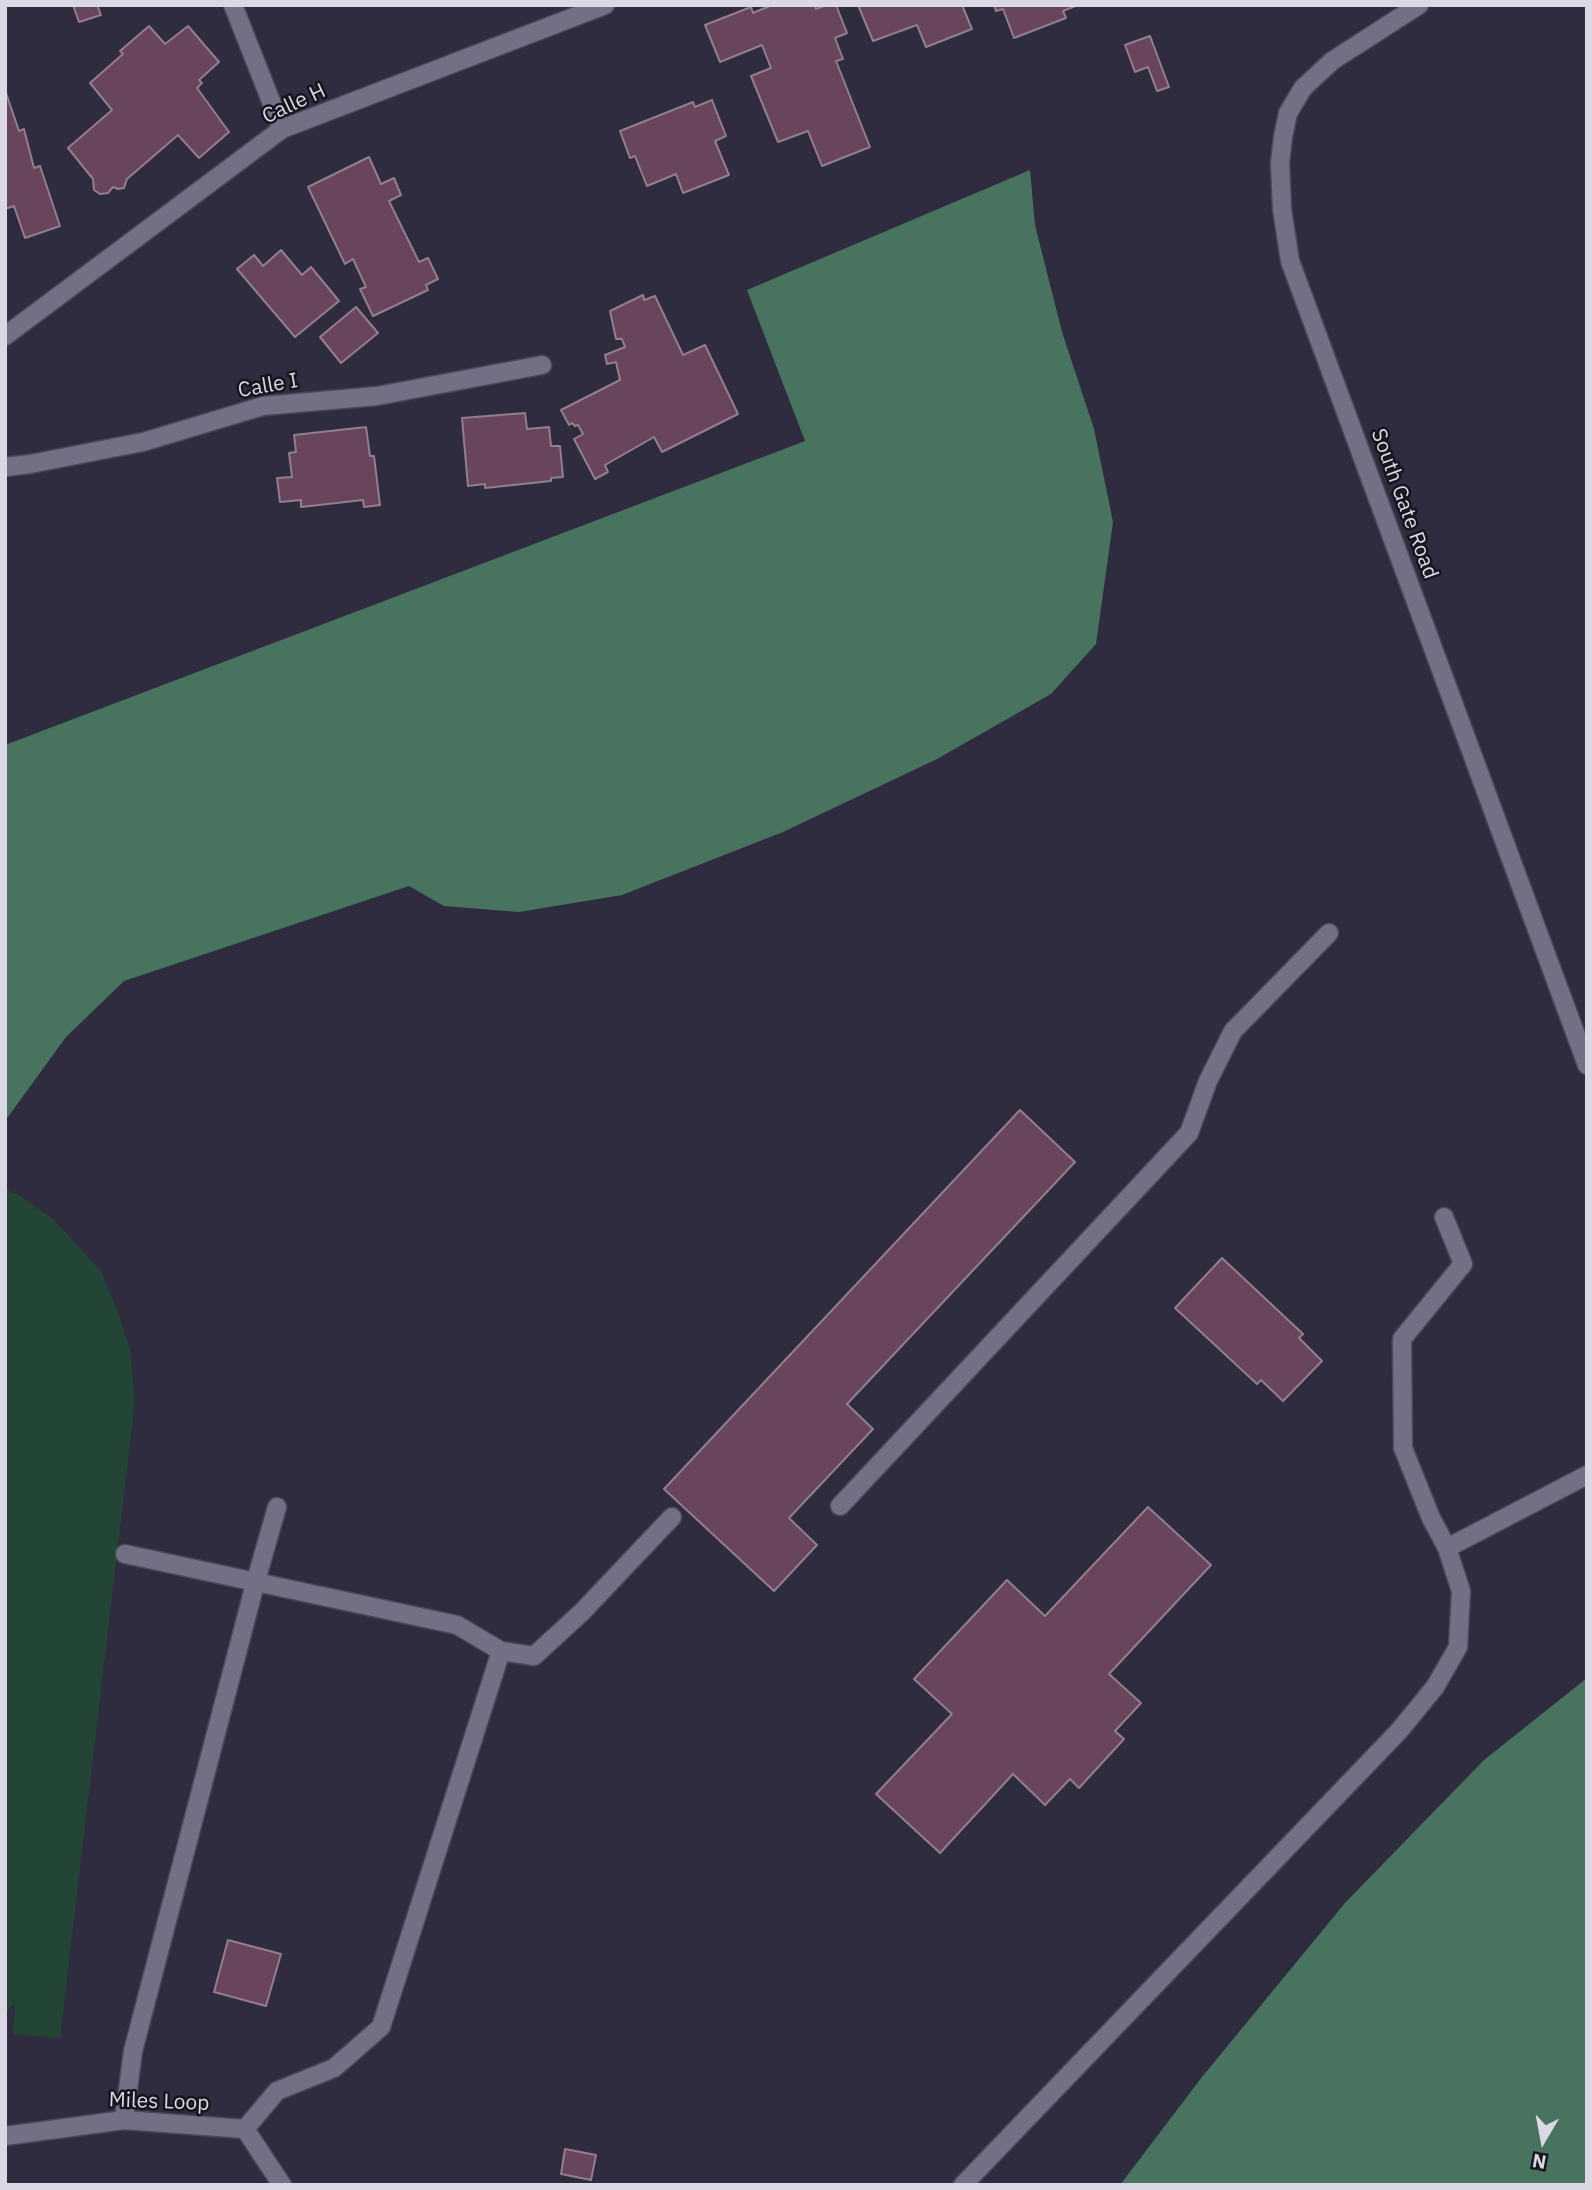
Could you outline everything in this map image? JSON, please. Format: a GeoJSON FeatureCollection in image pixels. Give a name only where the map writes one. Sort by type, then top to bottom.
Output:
{"type":"FeatureCollection","features":[{"type":"Feature","properties":{"kind":"street"},"geometry":{"type":"LineString","coordinates":[[233,5],[282,130]]}},
{"type":"Feature","properties":{"kind":"street","name":"Calle H"},"geometry":{"type":"LineString","coordinates":[[5,336],[282,130],[606,5]]}},
{"type":"Feature","properties":{"kind":"street","name":"South Gate Road"},"geometry":{"type":"LineString","coordinates":[[1419,5],[1332,61],[1303,88],[1288,113],[1280,163],[1282,209],[1290,261],[1587,1065]]}},
{"type":"Feature","properties":{"kind":"street","name":"Calle I"},"geometry":{"type":"LineString","coordinates":[[5,467],[143,442],[263,406],[377,396],[542,365]]}},
{"type":"Feature","properties":{"kind":"street"},"geometry":{"type":"LineString","coordinates":[[839,1506],[1189,1133],[1209,1081],[1233,1031],[1329,933]]}},
{"type":"Feature","properties":{"kind":"street"},"geometry":{"type":"LineString","coordinates":[[963,2185],[1399,1731],[1435,1687],[1458,1647],[1461,1591],[1447,1548],[1431,1518],[1403,1448],[1402,1339],[1463,1264],[1444,1217]]}},
{"type":"Feature","properties":{"kind":"street"},"geometry":{"type":"LineString","coordinates":[[1447,1548],[1587,1475]]}},
{"type":"Feature","properties":{"kind":"street"},"geometry":{"type":"LineString","coordinates":[[124,2120],[133,2051],[277,1507]]}},
{"type":"Feature","properties":{"kind":"street"},"geometry":{"type":"LineString","coordinates":[[125,1554],[255,1584],[397,1610],[457,1625],[501,1650],[534,1656],[582,1612],[672,1517]]}},
{"type":"Feature","properties":{"kind":"street"},"geometry":{"type":"LineString","coordinates":[[282,2185],[245,2129],[277,2091],[334,2068],[381,2027],[501,1650]]}},
{"type":"Feature","properties":{"kind":"street","name":"Miles Loop"},"geometry":{"type":"LineString","coordinates":[[5,2136],[124,2120],[245,2129]]}},
{"type":"Feature","properties":{"kind":"green space"},"geometry":{"type":"Polygon","coordinates":[[[1030,170],[1035,225],[1062,332],[1094,429],[1113,522],[1096,644],[1051,694],[937,759],[783,832],[622,895],[519,912],[444,906],[409,886],[124,981],[66,1037],[5,1121],[5,745],[805,441],[747,290],[1030,170]]]}},
{"type":"Feature","properties":{"kind":"green space"},"geometry":{"type":"Polygon","coordinates":[[[5,1189],[17,1194],[53,1219],[101,1271],[130,1349],[135,1401],[60,2038],[13,2034],[15,2004],[5,2012],[5,1189]]]}},
{"type":"Feature","properties":{"kind":"green space"},"geometry":{"type":"Polygon","coordinates":[[[1587,1678],[1587,2185],[1120,2185],[1202,2077],[1345,1903],[1484,1760],[1587,1678]]]}},
{"type":"Feature","properties":{"kind":"building"},"geometry":{"type":"Polygon","coordinates":[[[73,5],[97,5],[101,15],[79,22],[73,5]]]}},
{"type":"Feature","properties":{"kind":"building"},"geometry":{"type":"Polygon","coordinates":[[[772,5],[814,5],[816,9],[836,5],[847,33],[835,38],[843,59],[836,61],[870,147],[822,166],[808,131],[778,142],[751,76],[771,68],[762,45],[720,62],[705,25],[751,7],[753,13],[772,5]]]}},
{"type":"Feature","properties":{"kind":"building"},"geometry":{"type":"Polygon","coordinates":[[[858,5],[962,5],[972,29],[926,47],[917,25],[873,41],[858,5]]]}},
{"type":"Feature","properties":{"kind":"building"},"geometry":{"type":"Polygon","coordinates":[[[994,5],[1078,5],[1063,11],[1066,18],[1014,38],[1003,9],[996,11],[994,5]]]}},
{"type":"Feature","properties":{"kind":"building"},"geometry":{"type":"Polygon","coordinates":[[[149,26],[165,44],[188,26],[219,62],[199,80],[202,83],[197,88],[229,132],[199,158],[178,135],[127,179],[124,188],[113,187],[108,193],[100,194],[94,190],[93,179],[68,148],[112,110],[90,83],[123,54],[120,51],[149,26]]]}},
{"type":"Feature","properties":{"kind":"building"},"geometry":{"type":"Polygon","coordinates":[[[1150,36],[1169,87],[1157,91],[1148,67],[1135,72],[1125,45],[1150,36]]]}},
{"type":"Feature","properties":{"kind":"building"},"geometry":{"type":"Polygon","coordinates":[[[5,90],[19,131],[24,129],[34,168],[40,166],[60,226],[25,238],[14,206],[5,209],[5,90]]]}},
{"type":"Feature","properties":{"kind":"building"},"geometry":{"type":"Polygon","coordinates":[[[712,100],[726,136],[715,141],[729,175],[683,193],[676,174],[647,186],[635,156],[630,158],[620,131],[693,102],[695,107],[712,100]]]}},
{"type":"Feature","properties":{"kind":"building"},"geometry":{"type":"Polygon","coordinates":[[[369,157],[381,184],[394,178],[401,195],[389,201],[419,262],[428,258],[438,279],[426,285],[428,290],[373,316],[360,289],[366,287],[353,259],[345,264],[308,187],[369,157]]]}},
{"type":"Feature","properties":{"kind":"building"},"geometry":{"type":"Polygon","coordinates":[[[281,250],[302,275],[311,267],[339,301],[295,337],[237,269],[254,255],[263,266],[281,250]]]}},
{"type":"Feature","properties":{"kind":"building"},"geometry":{"type":"Polygon","coordinates":[[[643,295],[644,300],[655,296],[683,355],[705,345],[738,414],[662,452],[654,437],[605,465],[608,472],[595,479],[574,439],[583,434],[578,425],[569,425],[561,410],[620,380],[616,362],[607,364],[605,355],[625,347],[622,339],[616,339],[610,311],[643,295]]]}},
{"type":"Feature","properties":{"kind":"building"},"geometry":{"type":"Polygon","coordinates":[[[356,307],[378,333],[341,363],[320,337],[356,307]]]}},
{"type":"Feature","properties":{"kind":"building"},"geometry":{"type":"Polygon","coordinates":[[[525,413],[527,429],[549,427],[551,446],[560,446],[563,477],[551,478],[551,481],[485,488],[485,484],[468,486],[462,418],[525,413]]]}},
{"type":"Feature","properties":{"kind":"building"},"geometry":{"type":"Polygon","coordinates":[[[366,427],[370,456],[374,456],[380,505],[364,507],[363,500],[301,507],[301,500],[280,502],[277,478],[292,477],[289,453],[296,452],[294,435],[366,427]]]}},
{"type":"Feature","properties":{"kind":"building"},"geometry":{"type":"Polygon","coordinates":[[[1020,1110],[1075,1162],[847,1404],[873,1429],[789,1518],[817,1545],[774,1591],[664,1489],[1020,1110]]]}},
{"type":"Feature","properties":{"kind":"building"},"geometry":{"type":"Polygon","coordinates":[[[1222,1258],[1303,1334],[1299,1338],[1322,1361],[1283,1401],[1261,1380],[1257,1384],[1175,1308],[1222,1258]]]}},
{"type":"Feature","properties":{"kind":"building"},"geometry":{"type":"Polygon","coordinates":[[[1148,1507],[1211,1565],[1109,1674],[1141,1703],[1115,1731],[1124,1739],[1079,1788],[1070,1779],[1045,1805],[1013,1774],[940,1853],[876,1794],[952,1714],[914,1679],[1007,1580],[1045,1616],[1148,1507]]]}},
{"type":"Feature","properties":{"kind":"building"},"geometry":{"type":"Polygon","coordinates":[[[228,1940],[281,1954],[266,2006],[214,1992],[228,1940]]]}},
{"type":"Feature","properties":{"kind":"building"},"geometry":{"type":"Polygon","coordinates":[[[565,2149],[596,2155],[591,2180],[561,2174],[565,2149]]]}}]}
